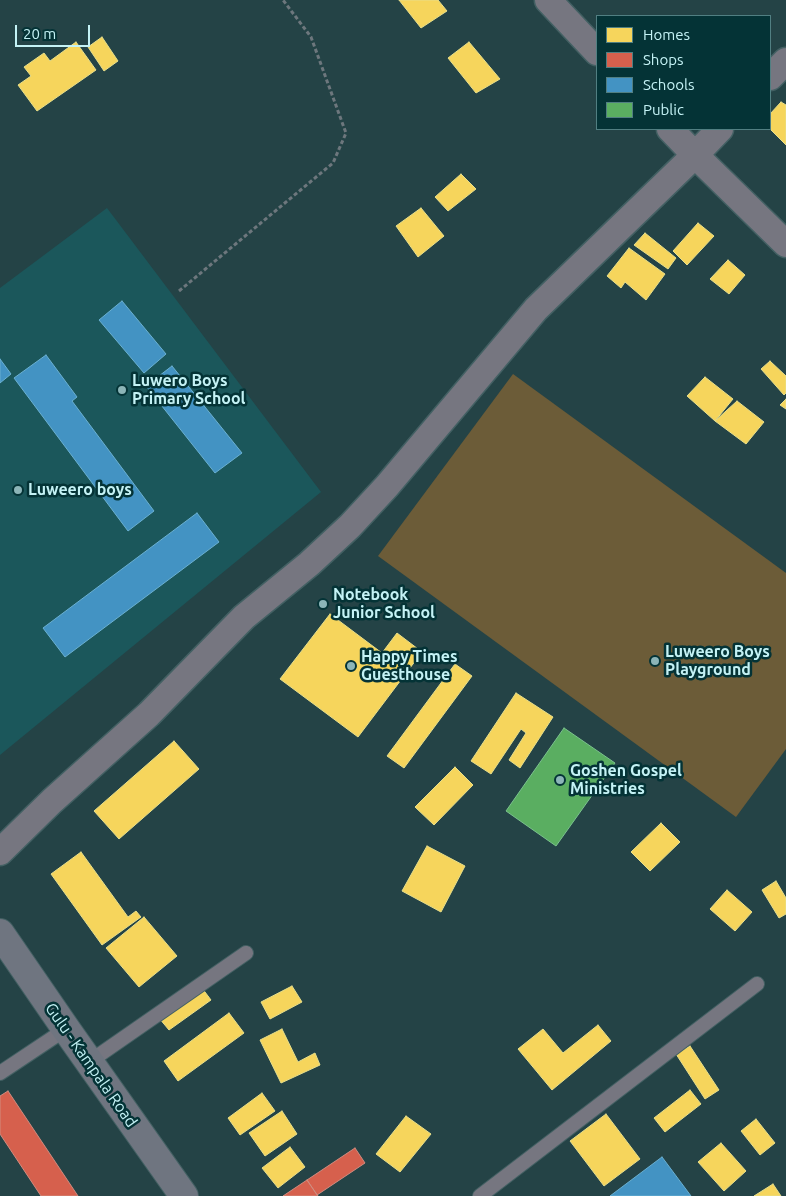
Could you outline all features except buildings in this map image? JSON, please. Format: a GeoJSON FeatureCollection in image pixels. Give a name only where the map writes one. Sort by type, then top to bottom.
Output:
{"type":"FeatureCollection","features":[{"type":"Feature","properties":{"kind":"main road","name":"Gulu - Kampala Road"},"geometry":{"type":"LineString","coordinates":[[0,933],[184,1196]]}},
{"type":"Feature","properties":{"kind":"street"},"geometry":{"type":"LineString","coordinates":[[548,0],[596,51]]}},
{"type":"Feature","properties":{"kind":"street"},"geometry":{"type":"LineString","coordinates":[[771,76],[786,61]]}},
{"type":"Feature","properties":{"kind":"street"},"geometry":{"type":"LineString","coordinates":[[671,130],[786,244]]}},
{"type":"Feature","properties":{"kind":"street"},"geometry":{"type":"LineString","coordinates":[[0,852],[52,801],[149,714],[244,617],[309,564],[350,526],[387,486],[536,309],[719,130]]}},
{"type":"Feature","properties":{"kind":"lane"},"geometry":{"type":"LineString","coordinates":[[89,1062],[246,953]]}},
{"type":"Feature","properties":{"kind":"lane"},"geometry":{"type":"LineString","coordinates":[[480,1196],[757,984]]}},
{"type":"Feature","properties":{"kind":"lane"},"geometry":{"type":"LineString","coordinates":[[0,1073],[66,1029]]}},
{"type":"Feature","properties":{"kind":"path"},"geometry":{"type":"LineString","coordinates":[[179,292],[332,163],[346,133],[311,38],[283,0]]}},
{"type":"Feature","properties":{"kind":"shaded area","name":"Luwero Boys Primary School"},"geometry":{"type":"Polygon","coordinates":[[[107,208],[321,492],[0,755],[0,288],[107,208]]]}},
{"type":"Feature","properties":{"kind":"shaded area","name":"Luweero Boys Playground"},"geometry":{"type":"Polygon","coordinates":[[[513,374],[786,573],[786,749],[736,817],[378,556],[513,374]]]}},
{"type":"Feature","properties":{"kind":"place","name":"Luwero Boys Primary School"},"geometry":{"type":"Point","coordinates":[122,390]}},
{"type":"Feature","properties":{"kind":"place","name":"Luweero boys"},"geometry":{"type":"Point","coordinates":[18,490]}},
{"type":"Feature","properties":{"kind":"place","name":"Notebook Junior School"},"geometry":{"type":"Point","coordinates":[323,604]}},
{"type":"Feature","properties":{"kind":"place","name":"Luweero Boys Playground"},"geometry":{"type":"Point","coordinates":[655,661]}},
{"type":"Feature","properties":{"kind":"place","name":"Happy Times Guesthouse"},"geometry":{"type":"Point","coordinates":[351,666]}},
{"type":"Feature","properties":{"kind":"place","name":"Goshen Gospel Ministries"},"geometry":{"type":"Point","coordinates":[560,780]}}]}
